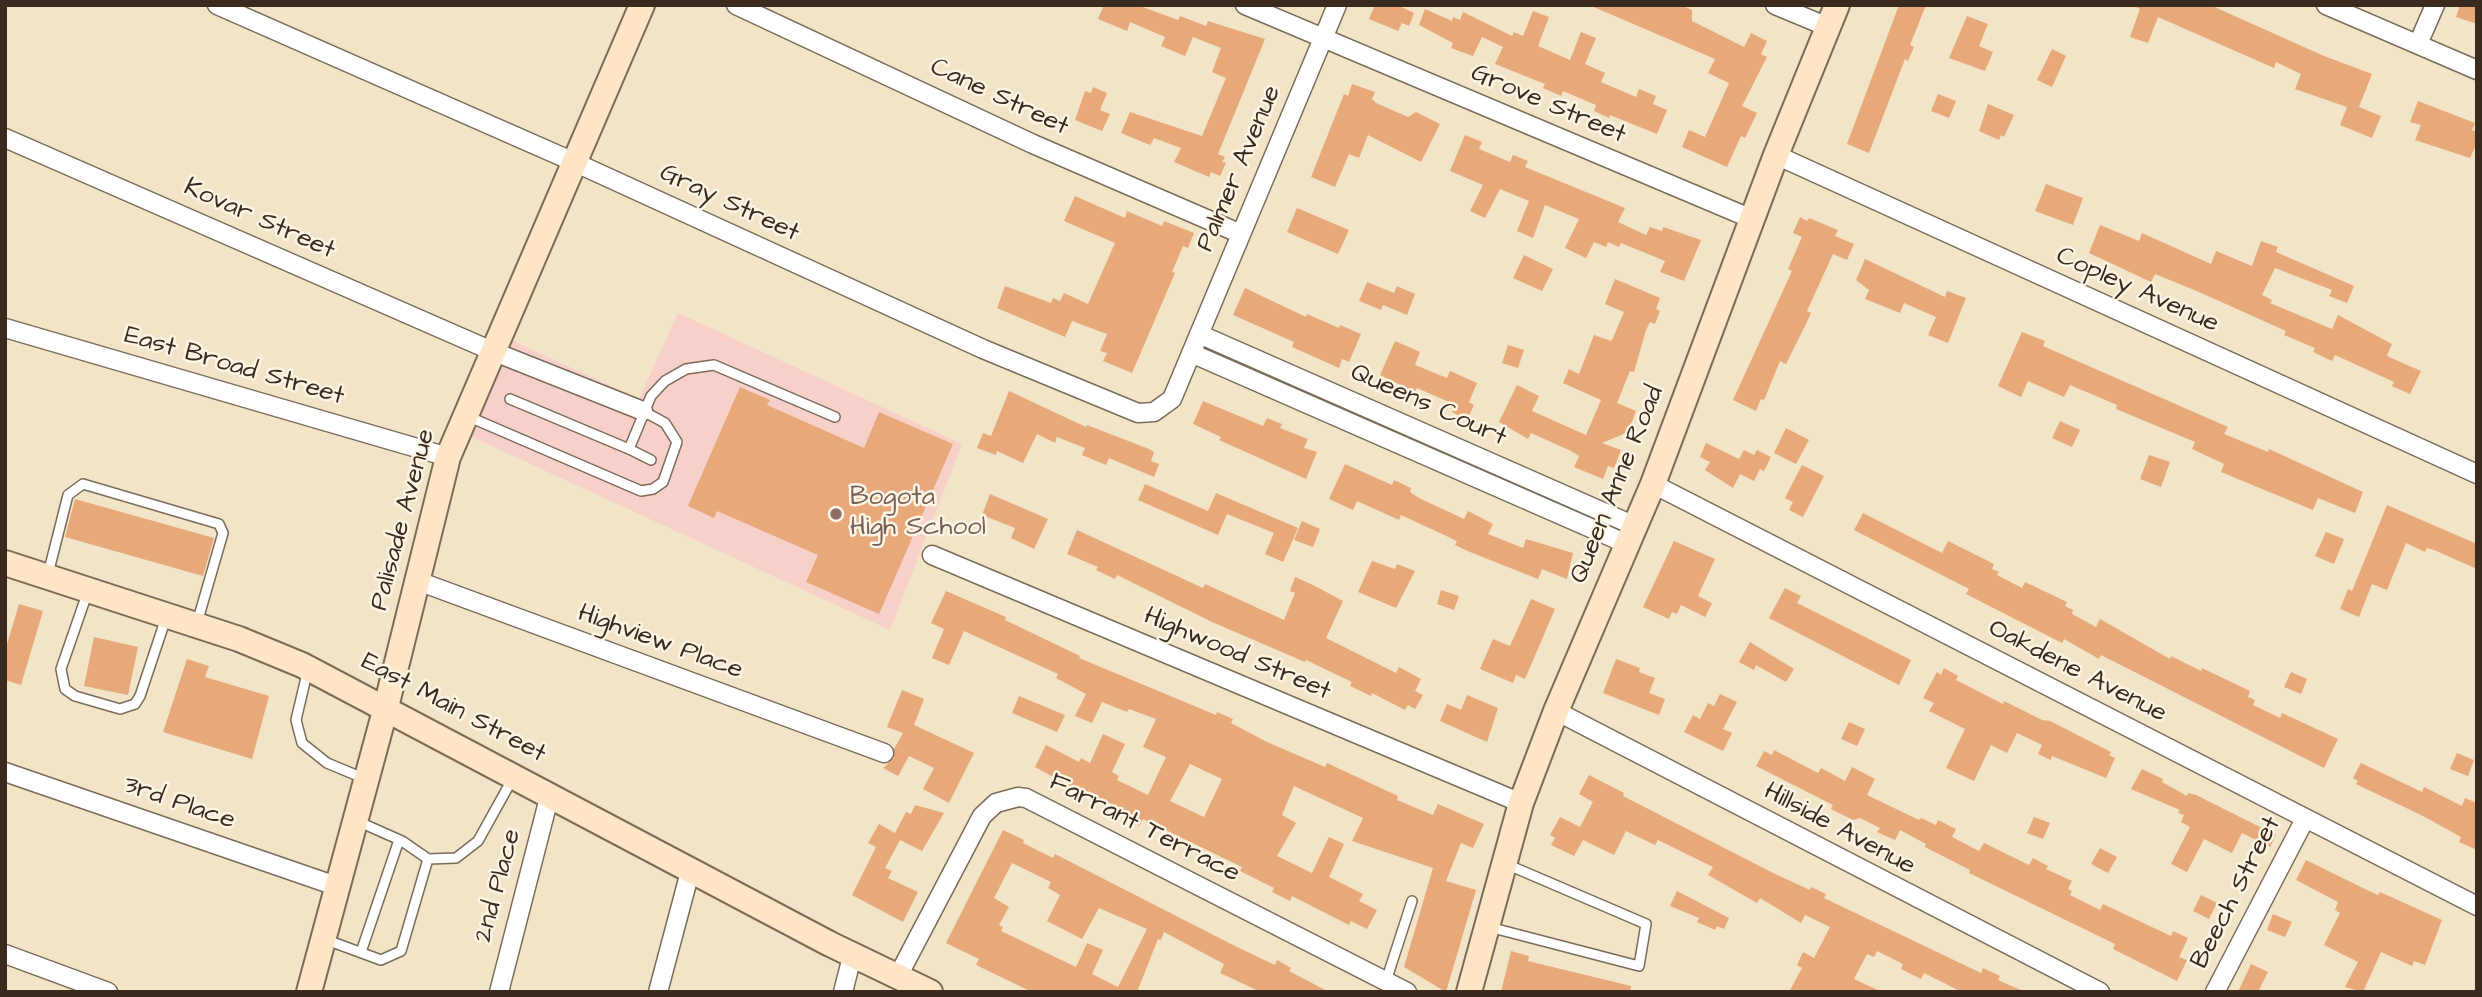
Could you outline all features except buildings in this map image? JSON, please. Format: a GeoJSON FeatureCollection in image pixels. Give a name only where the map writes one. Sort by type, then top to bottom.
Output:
{"type":"FeatureCollection","features":[{"type":"Feature","properties":{"kind":"street","name":"Gray Street"},"geometry":{"type":"LineString","coordinates":[[217,5],[574,162],[970,344],[1138,413],[1154,412],[1172,399],[1191,353]]}},
{"type":"Feature","properties":{"kind":"street","name":"Palisade Avenue"},"geometry":{"type":"LineString","coordinates":[[309,992],[386,707],[448,457],[642,5]]}},
{"type":"Feature","properties":{"kind":"street","name":"Cane Street"},"geometry":{"type":"LineString","coordinates":[[736,5],[1021,138],[1241,234]]}},
{"type":"Feature","properties":{"kind":"street","name":"Grove Street"},"geometry":{"type":"LineString","coordinates":[[1245,5],[1752,219]]}},
{"type":"Feature","properties":{"kind":"street","name":"Palmer Avenue"},"geometry":{"type":"LineString","coordinates":[[1191,353],[1337,5]]}},
{"type":"Feature","properties":{"kind":"street"},"geometry":{"type":"LineString","coordinates":[[1775,5],[1832,16]]}},
{"type":"Feature","properties":{"kind":"street"},"geometry":{"type":"LineString","coordinates":[[2326,5],[2477,69]]}},
{"type":"Feature","properties":{"kind":"street"},"geometry":{"type":"LineString","coordinates":[[2418,44],[2435,5]]}},
{"type":"Feature","properties":{"kind":"street","name":"Queen Anne Road"},"geometry":{"type":"LineString","coordinates":[[1469,992],[1521,803],[1556,711],[1653,484],[1776,155],[1832,16]]}},
{"type":"Feature","properties":{"kind":"street","name":"Kovar Street"},"geometry":{"type":"LineString","coordinates":[[5,138],[492,351],[643,411]]}},
{"type":"Feature","properties":{"kind":"street","name":"Copley Avenue"},"geometry":{"type":"LineString","coordinates":[[1776,155],[2477,474]]}},
{"type":"Feature","properties":{"kind":"street","name":"East Broad Street"},"geometry":{"type":"LineString","coordinates":[[5,328],[448,457]]}},
{"type":"Feature","properties":{"kind":"street","name":"Queens Court"},"geometry":{"type":"LineString","coordinates":[[1199,334],[1482,458],[1631,535]]}},
{"type":"Feature","properties":{"kind":"street","name":"Queens Court"},"geometry":{"type":"LineString","coordinates":[[1191,353],[1475,477],[1631,535]]}},
{"type":"Feature","properties":{"kind":"street","name":"Oakdene Avenue"},"geometry":{"type":"LineString","coordinates":[[1653,484],[2477,906]]}},
{"type":"Feature","properties":{"kind":"street","name":"Highwood Street"},"geometry":{"type":"LineString","coordinates":[[932,555],[1521,803]]}},
{"type":"Feature","properties":{"kind":"street","name":"East Main Street"},"geometry":{"type":"LineString","coordinates":[[5,563],[196,624],[308,668],[691,868],[830,944],[930,992]]}},
{"type":"Feature","properties":{"kind":"street","name":"Highview Place"},"geometry":{"type":"LineString","coordinates":[[418,581],[884,753]]}},
{"type":"Feature","properties":{"kind":"street","name":"Hillside Avenue"},"geometry":{"type":"LineString","coordinates":[[1556,711],[2100,992]]}},
{"type":"Feature","properties":{"kind":"street","name":"3rd Place"},"geometry":{"type":"LineString","coordinates":[[5,772],[336,887]]}},
{"type":"Feature","properties":{"kind":"street","name":"2nd Place"},"geometry":{"type":"LineString","coordinates":[[499,992],[550,794]]}},
{"type":"Feature","properties":{"kind":"street","name":"Farrant Terrace"},"geometry":{"type":"LineString","coordinates":[[898,976],[982,816],[996,803],[1018,797],[1026,798],[1408,992]]}},
{"type":"Feature","properties":{"kind":"street","name":"Beech Street"},"geometry":{"type":"LineString","coordinates":[[2215,992],[2305,819]]}},
{"type":"Feature","properties":{"kind":"street"},"geometry":{"type":"LineString","coordinates":[[658,992],[691,868]]}},
{"type":"Feature","properties":{"kind":"street"},"geometry":{"type":"LineString","coordinates":[[843,992],[853,953]]}},
{"type":"Feature","properties":{"kind":"street"},"geometry":{"type":"LineString","coordinates":[[5,954],[108,992]]}},
{"type":"Feature","properties":{"kind":"lane"},"geometry":{"type":"LineString","coordinates":[[629,449],[651,396],[665,381],[686,369],[714,365],[835,417]]}},
{"type":"Feature","properties":{"kind":"lane"},"geometry":{"type":"LineString","coordinates":[[1338,417],[1346,398]]}},
{"type":"Feature","properties":{"kind":"lane"},"geometry":{"type":"LineString","coordinates":[[510,399],[651,460]]}},
{"type":"Feature","properties":{"kind":"lane"},"geometry":{"type":"LineString","coordinates":[[465,416],[641,491],[653,489],[663,482],[677,442],[665,423],[643,411]]}},
{"type":"Feature","properties":{"kind":"lane"},"geometry":{"type":"LineString","coordinates":[[1475,477],[1482,458]]}},
{"type":"Feature","properties":{"kind":"lane"},"geometry":{"type":"LineString","coordinates":[[47,576],[68,495],[83,484],[219,524],[223,533],[196,624]]}},
{"type":"Feature","properties":{"kind":"lane"},"geometry":{"type":"LineString","coordinates":[[89,589],[61,669],[65,689],[75,696],[120,709],[135,704],[141,696],[168,615]]}},
{"type":"Feature","properties":{"kind":"lane"},"geometry":{"type":"LineString","coordinates":[[308,668],[296,720],[302,743],[327,762],[366,779]]}},
{"type":"Feature","properties":{"kind":"lane"},"geometry":{"type":"LineString","coordinates":[[354,820],[399,840],[428,859],[456,858],[478,841],[514,775]]}},
{"type":"Feature","properties":{"kind":"lane"},"geometry":{"type":"LineString","coordinates":[[361,952],[399,840]]}},
{"type":"Feature","properties":{"kind":"lane"},"geometry":{"type":"LineString","coordinates":[[322,939],[381,960],[401,951],[428,859]]}},
{"type":"Feature","properties":{"kind":"lane"},"geometry":{"type":"LineString","coordinates":[[1487,926],[1639,966],[1646,924],[1504,863]]}},
{"type":"Feature","properties":{"kind":"lane"},"geometry":{"type":"LineString","coordinates":[[1386,981],[1412,901]]}},
{"type":"Feature","properties":{"kind":"shaded area"},"geometry":{"type":"Polygon","coordinates":[[[678,313],[962,444],[890,630],[459,431],[500,335],[639,399],[678,313]]]}},
{"type":"Feature","properties":{"kind":"place","name":"Bogota High School"},"geometry":{"type":"Point","coordinates":[836,514]}}]}
